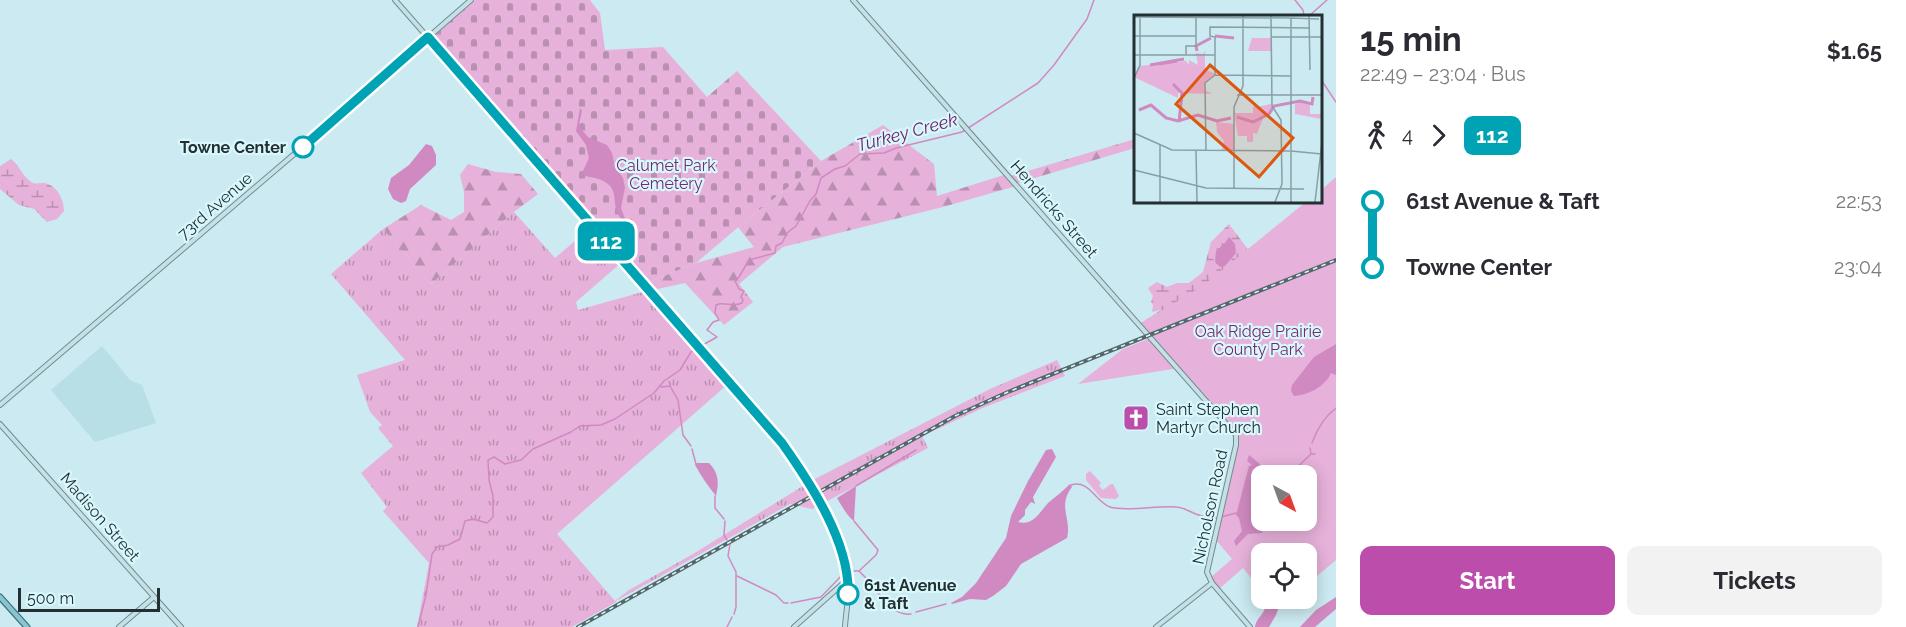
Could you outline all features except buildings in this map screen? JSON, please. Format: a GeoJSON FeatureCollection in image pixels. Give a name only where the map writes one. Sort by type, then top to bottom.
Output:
{"type":"FeatureCollection","features":[{"type":"Feature","properties":{"kind":"main road"},"geometry":{"type":"LineString","coordinates":[[0,597],[27,627]]}},
{"type":"Feature","properties":{"kind":"street"},"geometry":{"type":"LineString","coordinates":[[395,0],[769,428],[795,461],[838,540],[848,579],[845,627]]}},
{"type":"Feature","properties":{"kind":"street","name":"73rd Avenue"},"geometry":{"type":"LineString","coordinates":[[0,405],[471,0]]}},
{"type":"Feature","properties":{"kind":"street","name":"Hendricks Street"},"geometry":{"type":"LineString","coordinates":[[854,0],[1236,435]]}},
{"type":"Feature","properties":{"kind":"street","name":"Madison Street"},"geometry":{"type":"LineString","coordinates":[[0,423],[181,627]]}},
{"type":"Feature","properties":{"kind":"street","name":"Nicholson Road"},"geometry":{"type":"LineString","coordinates":[[1212,583],[1207,572],[1236,445],[1236,435]]}},
{"type":"Feature","properties":{"kind":"street"},"geometry":{"type":"LineString","coordinates":[[794,627],[848,579]]}},
{"type":"Feature","properties":{"kind":"street"},"geometry":{"type":"LineString","coordinates":[[1156,627],[1212,583],[1250,627]]}},
{"type":"Feature","properties":{"kind":"street"},"geometry":{"type":"LineString","coordinates":[[838,587],[848,590]]}},
{"type":"Feature","properties":{"kind":"street"},"geometry":{"type":"LineString","coordinates":[[119,627],[154,597]]}},
{"type":"Feature","properties":{"kind":"shaded area"},"geometry":{"type":"Polygon","coordinates":[[[580,108],[582,111],[579,124],[581,129],[588,137],[607,145],[612,153],[615,166],[623,178],[625,188],[621,208],[627,224],[616,210],[614,196],[608,184],[582,173],[589,158],[586,145],[576,131],[580,108]]]}},
{"type":"Feature","properties":{"kind":"shaded area"},"geometry":{"type":"Polygon","coordinates":[[[426,144],[432,146],[436,155],[436,165],[410,189],[406,201],[401,203],[393,199],[388,189],[391,178],[409,165],[426,144]]]}},
{"type":"Feature","properties":{"kind":"shaded area"},"geometry":{"type":"Polygon","coordinates":[[[1229,237],[1235,244],[1236,253],[1225,266],[1220,267],[1215,262],[1216,251],[1229,237]]]}},
{"type":"Feature","properties":{"kind":"shaded area"},"geometry":{"type":"Polygon","coordinates":[[[1336,344],[1336,375],[1331,373],[1316,389],[1294,396],[1291,391],[1292,385],[1314,357],[1336,344]]]}},
{"type":"Feature","properties":{"kind":"shaded area"},"geometry":{"type":"Polygon","coordinates":[[[102,346],[130,380],[142,385],[156,423],[95,442],[51,390],[102,346]]]}},
{"type":"Feature","properties":{"kind":"shaded area"},"geometry":{"type":"Polygon","coordinates":[[[1052,449],[1056,457],[1033,497],[1035,504],[1031,502],[1025,510],[1025,515],[1018,522],[1032,520],[1070,484],[1072,487],[1065,507],[1068,524],[1067,538],[1021,564],[1006,586],[993,596],[986,600],[970,599],[952,604],[976,583],[1006,538],[1011,516],[1028,481],[1046,450],[1052,449]]]}},
{"type":"Feature","properties":{"kind":"shaded area"},"geometry":{"type":"Polygon","coordinates":[[[1249,455],[1260,465],[1252,465],[1247,461],[1249,455]]]}},
{"type":"Feature","properties":{"kind":"shaded area"},"geometry":{"type":"Polygon","coordinates":[[[709,463],[715,471],[718,482],[716,496],[697,469],[695,465],[709,463]]]}},
{"type":"Feature","properties":{"kind":"shaded area"},"geometry":{"type":"Polygon","coordinates":[[[1251,465],[1251,531],[1262,531],[1262,533],[1248,534],[1236,546],[1234,541],[1242,531],[1236,515],[1251,465]]]}},
{"type":"Feature","properties":{"kind":"shaded area"},"geometry":{"type":"Polygon","coordinates":[[[856,486],[854,521],[837,498],[856,486]]]}},
{"type":"Feature","properties":{"kind":"shaded area"},"geometry":{"type":"Polygon","coordinates":[[[1336,597],[1336,609],[1315,627],[1300,627],[1316,610],[1336,597]]]}},
{"type":"Feature","properties":{"kind":"shaded area"},"geometry":{"type":"Polygon","coordinates":[[[1264,609],[1278,609],[1269,627],[1255,627],[1258,620],[1264,609]]]}},
{"type":"Feature","properties":{"kind":"green space","name":"Calumet Park Cemetery"},"geometry":{"type":"Polygon","coordinates":[[[475,0],[590,0],[600,13],[605,50],[663,47],[707,97],[737,71],[821,161],[696,263],[646,283],[434,40],[434,36],[475,0]]]}},
{"type":"Feature","properties":{"kind":"green space"},"geometry":{"type":"Polygon","coordinates":[[[883,125],[934,164],[937,196],[1007,174],[1016,186],[943,207],[783,247],[739,284],[753,302],[724,325],[685,283],[653,290],[646,283],[696,263],[754,247],[738,227],[821,161],[883,125]]]}},
{"type":"Feature","properties":{"kind":"green space"},"geometry":{"type":"Polygon","coordinates":[[[1134,139],[1134,148],[1018,183],[1011,176],[1134,139]]]}},
{"type":"Feature","properties":{"kind":"green space"},"geometry":{"type":"Polygon","coordinates":[[[11,159],[32,182],[48,184],[56,189],[63,202],[64,211],[57,219],[47,222],[34,209],[19,205],[0,189],[0,166],[11,159]]]}},
{"type":"Feature","properties":{"kind":"green space"},"geometry":{"type":"Polygon","coordinates":[[[468,164],[496,172],[521,174],[538,194],[431,284],[383,229],[421,205],[451,220],[464,212],[464,192],[460,175],[468,164]]]}},
{"type":"Feature","properties":{"kind":"green space","name":"Oak Ridge Prairie County Park"},"geometry":{"type":"Polygon","coordinates":[[[1336,177],[1336,560],[1317,576],[1317,543],[1251,543],[1251,578],[1243,568],[1219,589],[1210,578],[1232,559],[1216,540],[1238,436],[1179,368],[1078,384],[1123,349],[1153,337],[1141,323],[1201,287],[1306,202],[1321,202],[1321,190],[1336,177]]]}},
{"type":"Feature","properties":{"kind":"green space"},"geometry":{"type":"Polygon","coordinates":[[[514,212],[555,258],[575,241],[585,253],[602,238],[623,261],[576,302],[578,310],[646,291],[728,384],[557,534],[615,601],[629,590],[693,554],[811,481],[990,389],[1057,360],[1065,376],[985,407],[922,436],[928,448],[812,509],[790,504],[572,627],[417,627],[429,563],[383,511],[387,507],[361,473],[393,446],[378,428],[382,425],[370,412],[357,375],[405,360],[331,274],[383,229],[431,284],[514,212]]]}},
{"type":"Feature","properties":{"kind":"green space"},"geometry":{"type":"Polygon","coordinates":[[[1229,224],[1247,248],[1249,255],[1159,319],[1144,327],[1141,323],[1161,310],[1152,312],[1153,296],[1148,288],[1157,282],[1167,287],[1177,283],[1189,283],[1203,272],[1211,242],[1229,224]]]}},
{"type":"Feature","properties":{"kind":"green space"},"geometry":{"type":"Polygon","coordinates":[[[1090,471],[1101,483],[1099,486],[1103,490],[1113,484],[1119,496],[1116,499],[1101,498],[1086,480],[1086,474],[1090,471]]]}},
{"type":"Feature","properties":{"kind":"waterway","name":"Turkey Creek"},"geometry":{"type":"LineString","coordinates":[[701,346],[717,337],[707,330],[713,322],[719,320],[715,313],[716,305],[742,303],[741,297],[744,291],[739,289],[735,281],[749,260],[775,253],[776,246],[782,243],[787,233],[796,226],[816,194],[821,178],[845,166],[860,154],[884,153],[962,132],[1038,83],[1087,19],[1094,0]]}},
{"type":"Feature","properties":{"kind":"waterway"},"geometry":{"type":"LineString","coordinates":[[1295,0],[1303,10],[1304,15]]}},
{"type":"Feature","properties":{"kind":"waterway"},"geometry":{"type":"LineString","coordinates":[[1310,15],[1327,0]]}},
{"type":"Feature","properties":{"kind":"waterway"},"geometry":{"type":"LineString","coordinates":[[1321,80],[1336,102]]}},
{"type":"Feature","properties":{"kind":"waterway","name":"Turkey Creek"},"geometry":{"type":"LineString","coordinates":[[418,627],[426,595],[432,554],[437,547],[460,539],[465,521],[473,519],[487,523],[493,517],[493,496],[488,460],[494,457],[505,464],[521,460],[533,449],[580,426],[601,425],[615,419],[654,393],[664,381],[680,370],[691,352],[697,348]]}},
{"type":"Feature","properties":{"kind":"waterway"},"geometry":{"type":"LineString","coordinates":[[661,387],[670,386],[678,400],[683,435],[691,446]]}},
{"type":"Feature","properties":{"kind":"waterway"},"geometry":{"type":"LineString","coordinates":[[1312,443],[1321,424],[1336,408]]}},
{"type":"Feature","properties":{"kind":"waterway"},"geometry":{"type":"LineString","coordinates":[[1310,448],[1311,454]]}},
{"type":"Feature","properties":{"kind":"waterway"},"geometry":{"type":"LineString","coordinates":[[692,449],[696,464]]}},
{"type":"Feature","properties":{"kind":"waterway"},"geometry":{"type":"LineString","coordinates":[[856,486],[916,450]]}},
{"type":"Feature","properties":{"kind":"waterway"},"geometry":{"type":"LineString","coordinates":[[1300,465],[1311,454],[1315,454]]}},
{"type":"Feature","properties":{"kind":"waterway"},"geometry":{"type":"LineString","coordinates":[[1071,485],[1083,485],[1110,507],[1125,509],[1179,507],[1201,516],[1217,518]]}},
{"type":"Feature","properties":{"kind":"waterway"},"geometry":{"type":"LineString","coordinates":[[715,496],[715,508],[724,519]]}},
{"type":"Feature","properties":{"kind":"waterway"},"geometry":{"type":"LineString","coordinates":[[1221,517],[1236,513]]}},
{"type":"Feature","properties":{"kind":"waterway"},"geometry":{"type":"LineString","coordinates":[[725,521],[724,535],[727,540]]}},
{"type":"Feature","properties":{"kind":"waterway"},"geometry":{"type":"LineString","coordinates":[[854,521],[878,550],[876,555],[859,571]]}},
{"type":"Feature","properties":{"kind":"waterway"},"geometry":{"type":"LineString","coordinates":[[730,544],[728,556],[736,572],[734,614]]}},
{"type":"Feature","properties":{"kind":"waterway"},"geometry":{"type":"LineString","coordinates":[[850,571],[859,571],[869,581]]}},
{"type":"Feature","properties":{"kind":"waterway"},"geometry":{"type":"LineString","coordinates":[[791,603],[821,597],[845,572]]}},
{"type":"Feature","properties":{"kind":"waterway"},"geometry":{"type":"LineString","coordinates":[[737,576],[776,595],[784,603],[788,603]]}},
{"type":"Feature","properties":{"kind":"waterway"},"geometry":{"type":"LineString","coordinates":[[871,584],[893,609],[904,614],[911,614]]}},
{"type":"Feature","properties":{"kind":"waterway"},"geometry":{"type":"LineString","coordinates":[[916,612],[946,604]]}},
{"type":"Feature","properties":{"kind":"waterway"},"geometry":{"type":"LineString","coordinates":[[727,627],[732,617]]}},
{"type":"Feature","properties":{"kind":"railway"},"geometry":{"type":"LineString","coordinates":[[578,627],[955,416],[1008,392],[1336,260]]}},
{"type":"Feature","properties":{"kind":"bus line","name":"112"},"geometry":{"type":"LineString","coordinates":[[303,147],[428,37],[782,443],[823,509],[842,549],[848,574],[848,594]]}},
{"type":"Feature","properties":{"kind":"place","name":"Towne Center"},"geometry":{"type":"Point","coordinates":[303,147]}},
{"type":"Feature","properties":{"kind":"place","name":"Saint Stephen Martyr Church"},"geometry":{"type":"Point","coordinates":[1136,418]}},
{"type":"Feature","properties":{"kind":"place","name":"61st Avenue & Taft"},"geometry":{"type":"Point","coordinates":[848,594]}}]}
